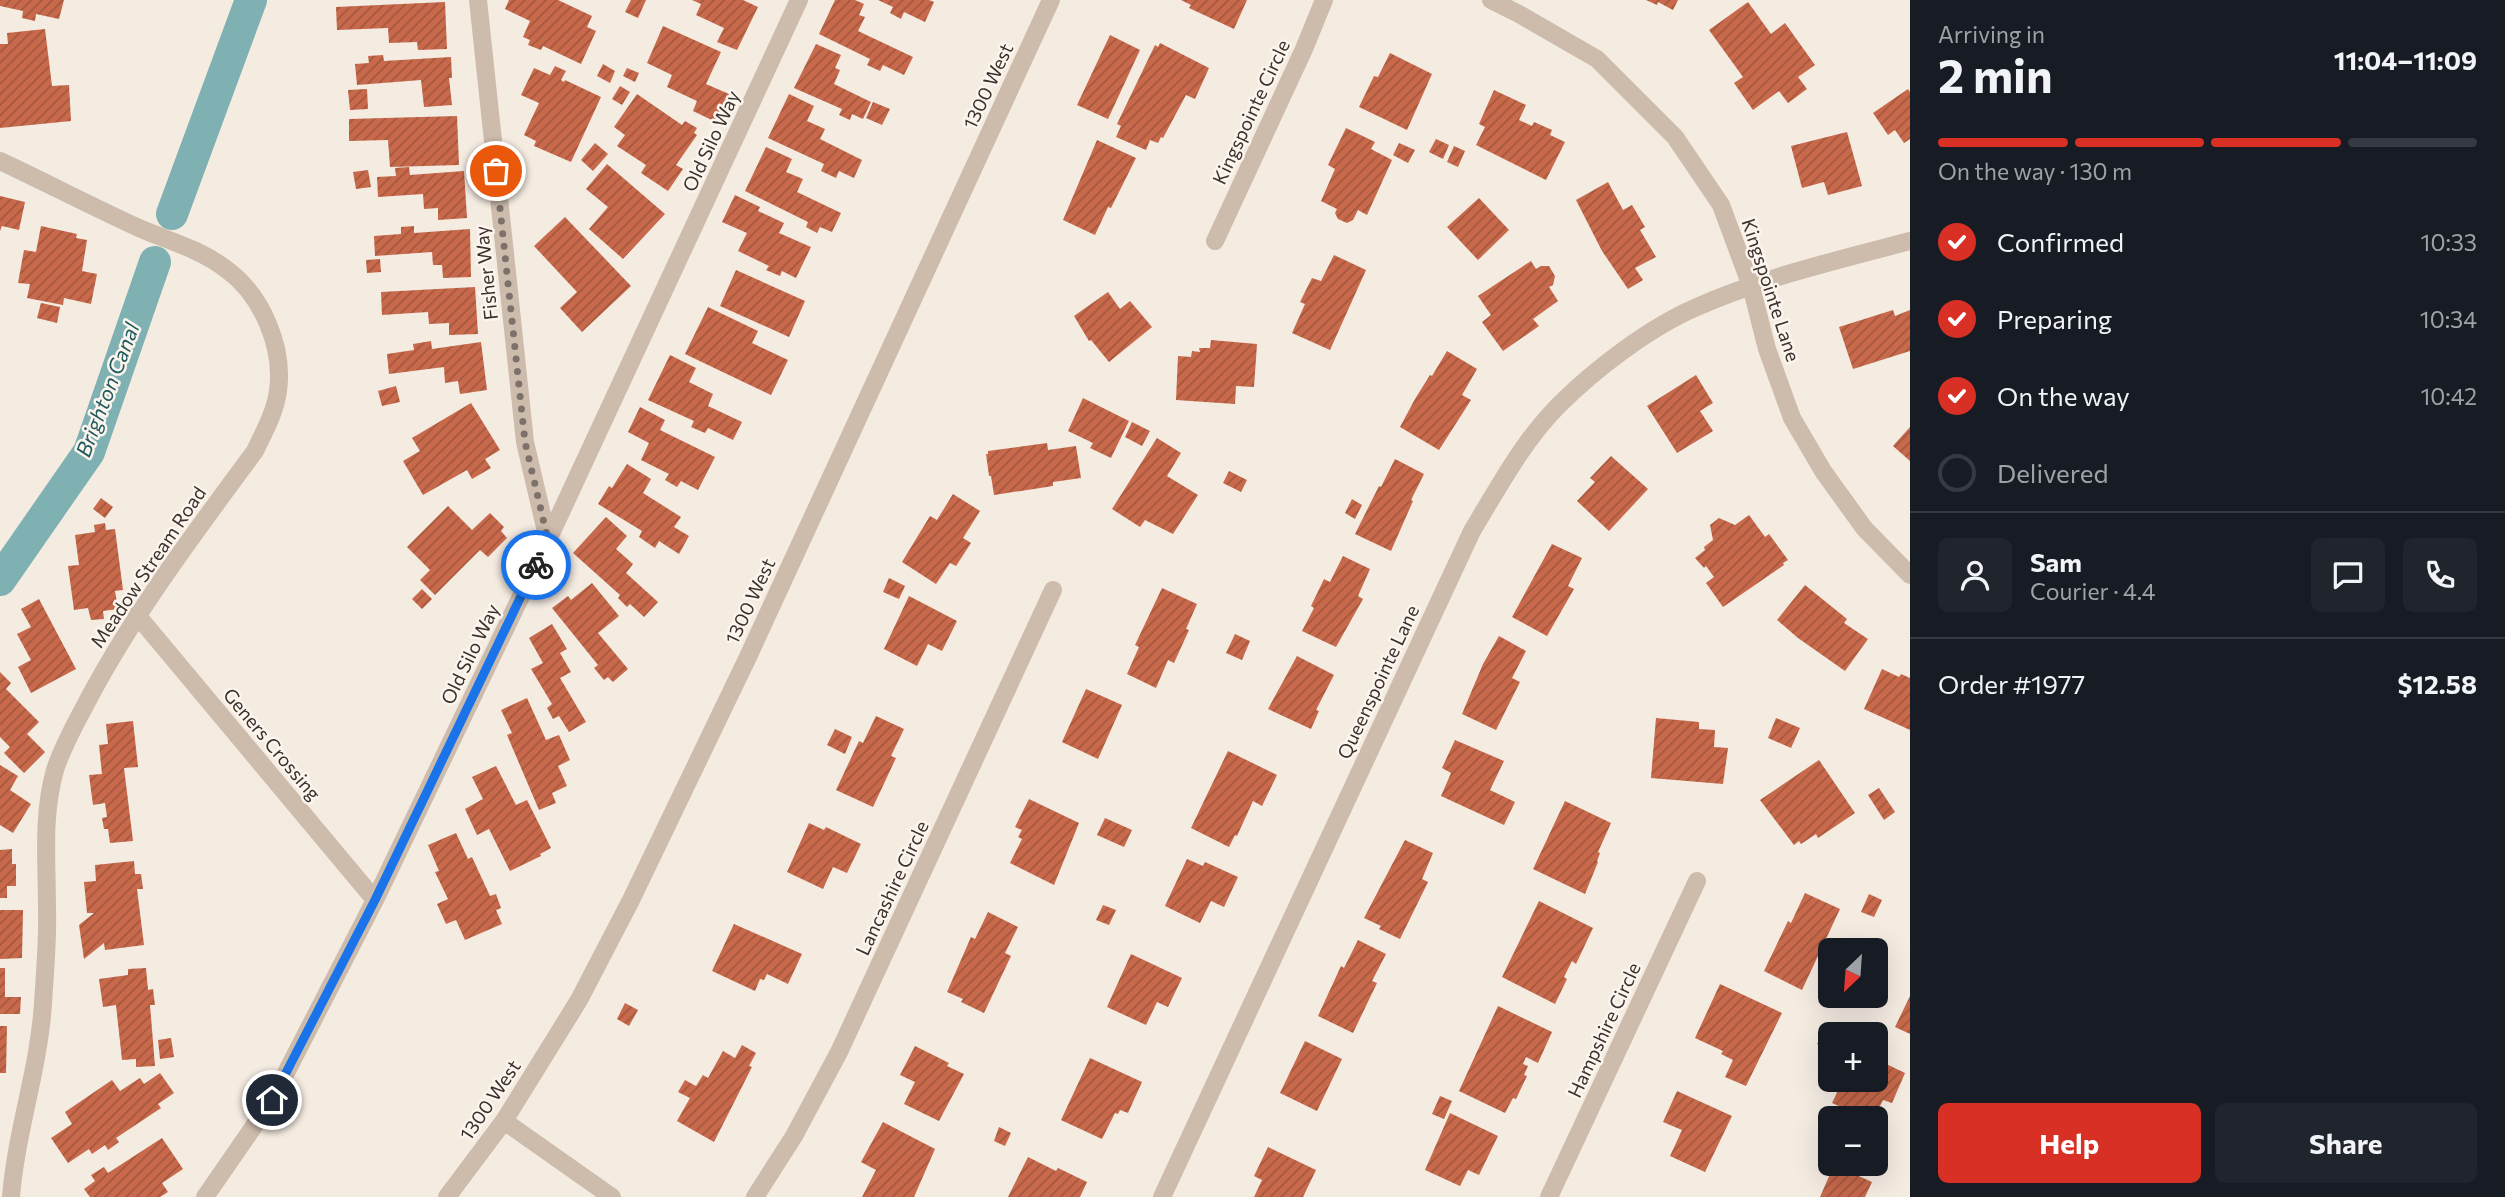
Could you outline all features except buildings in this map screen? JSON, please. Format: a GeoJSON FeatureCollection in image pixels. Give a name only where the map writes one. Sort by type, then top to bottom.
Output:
{"type":"FeatureCollection","features":[{"type":"Feature","properties":{"kind":"street","name":"Fisher Way"},"geometry":{"type":"LineString","coordinates":[[478,0],[525,442],[548,540]]}},
{"type":"Feature","properties":{"kind":"street","name":"Old Silo Way"},"geometry":{"type":"LineString","coordinates":[[205,1197],[272,1100],[375,900],[548,540],[799,0]]}},
{"type":"Feature","properties":{"kind":"street","name":"1300 West"},"geometry":{"type":"LineString","coordinates":[[447,1197],[504,1121],[579,1000],[631,900],[747,659],[1051,0]]}},
{"type":"Feature","properties":{"kind":"street","name":"Kingspointe Circle"},"geometry":{"type":"LineString","coordinates":[[1215,242],[1324,0]]}},
{"type":"Feature","properties":{"kind":"street","name":"Kingspointe Lane"},"geometry":{"type":"LineString","coordinates":[[1490,0],[1597,60],[1675,136],[1721,205],[1751,286],[1767,349],[1792,418],[1823,471],[1864,528],[1910,575]]}},
{"type":"Feature","properties":{"kind":"street","name":"Meadow Stream Road"},"geometry":{"type":"LineString","coordinates":[[0,161],[140,228],[192,248],[226,269],[251,292],[267,322],[277,356],[278,391],[270,422],[255,451],[137,615],[88,700],[55,769],[45,840],[47,909],[38,1054],[14,1162],[11,1197]]}},
{"type":"Feature","properties":{"kind":"street","name":"Queenspointe Lane"},"geometry":{"type":"LineString","coordinates":[[1162,1197],[1472,531],[1512,464],[1558,406],[1590,377],[1634,343],[1694,308],[1751,286],[1910,241]]}},
{"type":"Feature","properties":{"kind":"street","name":"Lancashire Circle"},"geometry":{"type":"LineString","coordinates":[[755,1197],[794,1136],[839,1052],[1053,590]]}},
{"type":"Feature","properties":{"kind":"street","name":"Geners Crossing"},"geometry":{"type":"LineString","coordinates":[[137,615],[375,900]]}},
{"type":"Feature","properties":{"kind":"street","name":"Hampshire Circle"},"geometry":{"type":"LineString","coordinates":[[1549,1197],[1697,881]]}},
{"type":"Feature","properties":{"kind":"street"},"geometry":{"type":"LineString","coordinates":[[504,1121],[612,1197]]}},
{"type":"Feature","properties":{"kind":"waterway","name":"Brighton Canal"},"geometry":{"type":"LineString","coordinates":[[172,214],[251,0]]}},
{"type":"Feature","properties":{"kind":"waterway","name":"Brighton Canal"},"geometry":{"type":"LineString","coordinates":[[0,580],[89,452],[155,262]]}},
{"type":"Feature","properties":{"kind":"way so far"},"geometry":{"type":"LineString","coordinates":[[496,171],[525,442],[548,540],[536,565]]}},
{"type":"Feature","properties":{"kind":"route"},"geometry":{"type":"LineString","coordinates":[[272,1100],[375,900],[536,565]]}}]}
